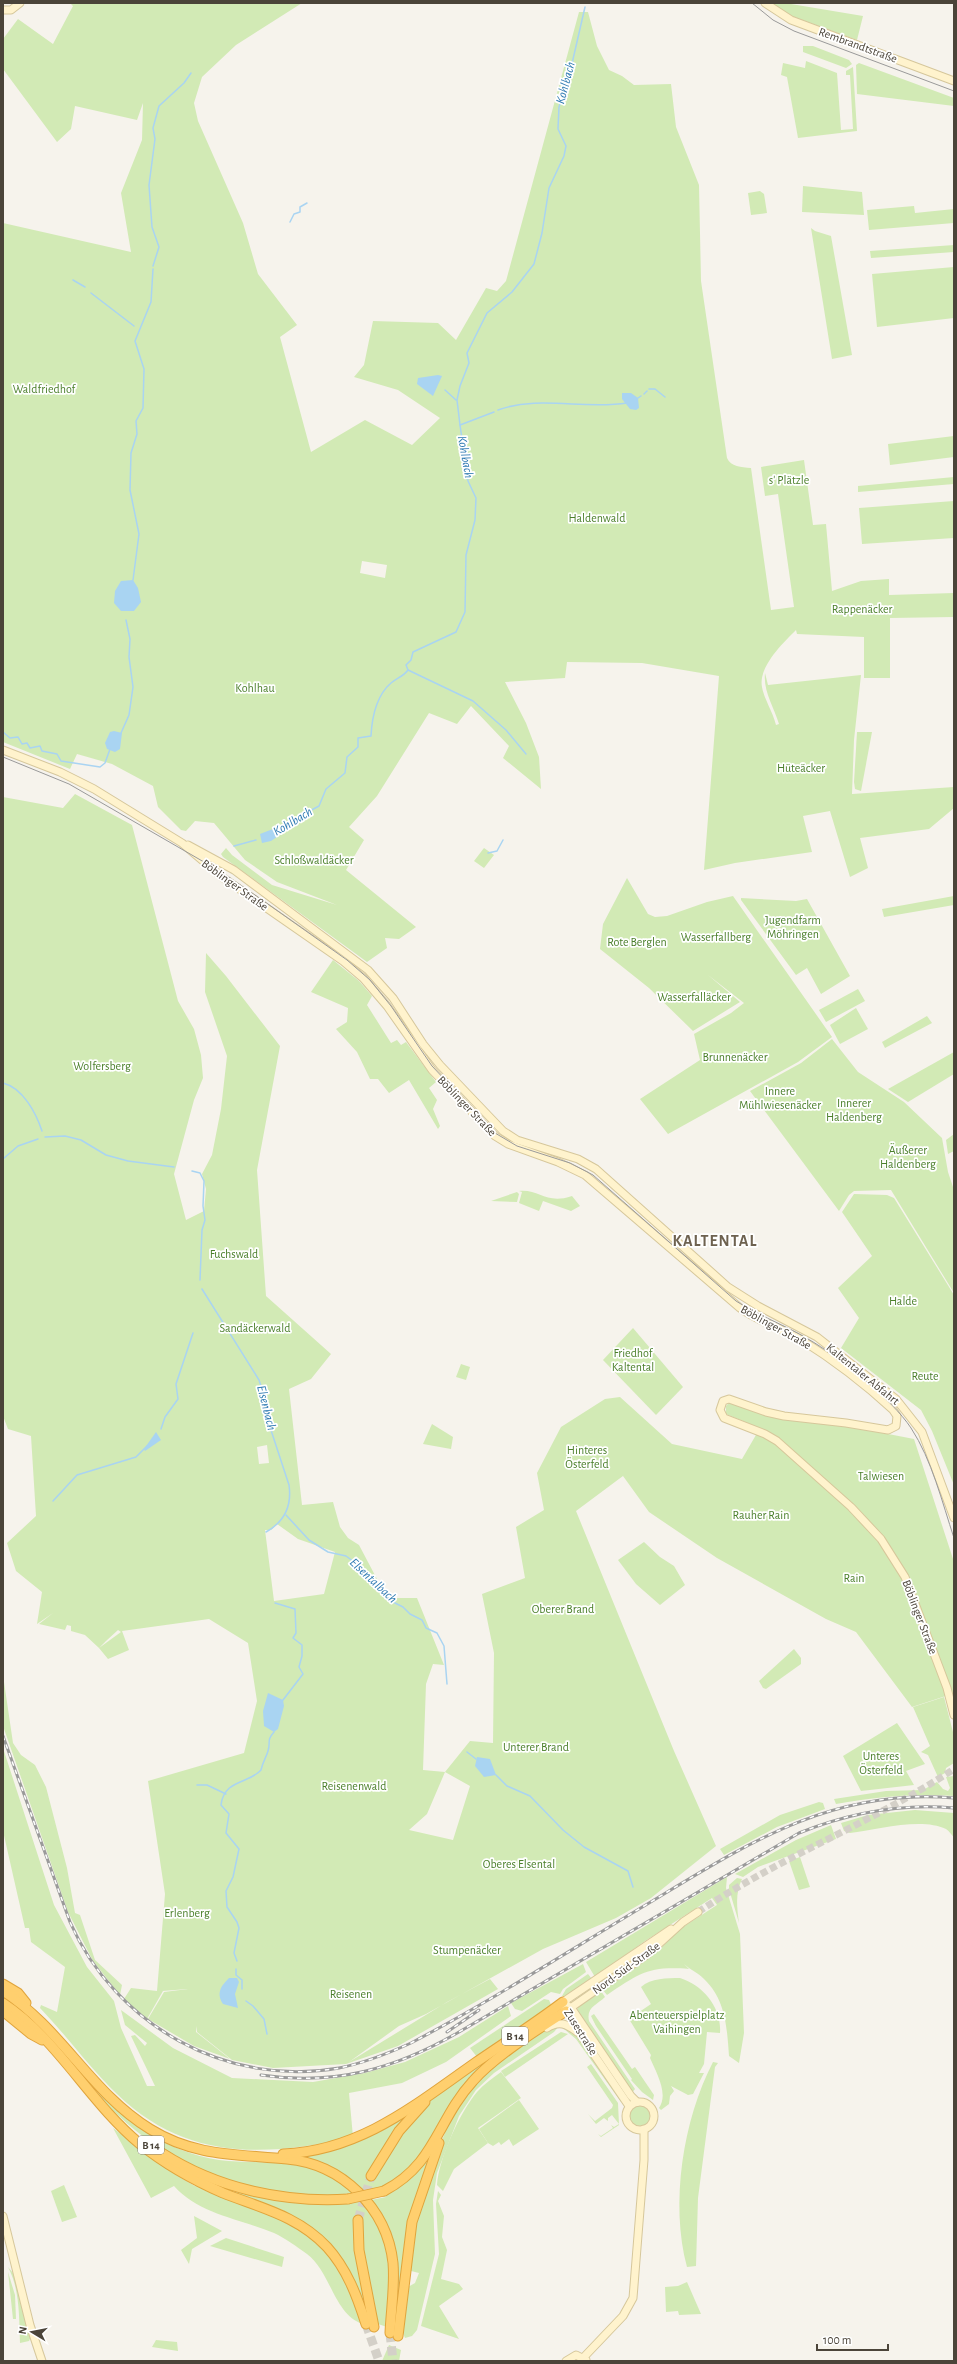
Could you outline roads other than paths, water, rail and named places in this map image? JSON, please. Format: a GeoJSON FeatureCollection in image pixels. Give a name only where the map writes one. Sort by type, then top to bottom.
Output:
{"type":"FeatureCollection","features":[{"type":"Feature","properties":{"kind":"highway","name":"B 14"},"geometry":{"type":"LineString","coordinates":[[3,1984],[18,1993],[31,2011],[113,2100],[151,2130],[174,2142],[205,2151],[295,2160],[320,2166],[342,2179],[368,2202],[381,2223],[392,2256],[394,2334],[412,2222],[448,2119]]}},
{"type":"Feature","properties":{"kind":"highway","name":"B 14"},"geometry":{"type":"LineString","coordinates":[[3,1991],[31,2011]]}},
{"type":"Feature","properties":{"kind":"highway","name":"B 14"},"geometry":{"type":"LineString","coordinates":[[3,2000],[32,2022],[116,2116],[144,2141],[169,2157],[200,2173],[253,2191],[308,2200],[348,2199],[384,2191],[399,2182],[418,2166],[430,2149],[462,2094],[478,2075],[540,2030],[566,2007]]}},
{"type":"Feature","properties":{"kind":"highway","name":"B 14"},"geometry":{"type":"LineString","coordinates":[[3,2003],[36,2030],[103,2110],[156,2156],[208,2186],[285,2215],[314,2235],[330,2250],[343,2269],[356,2293],[370,2326],[361,2264],[358,2220]]}},
{"type":"Feature","properties":{"kind":"highway","name":"B 14"},"geometry":{"type":"LineString","coordinates":[[261,2157],[269,2154],[296,2153],[322,2149],[358,2138],[392,2120],[566,2007]]}},
{"type":"Feature","properties":{"kind":"highway","name":"B 14"},"geometry":{"type":"LineString","coordinates":[[3,2011],[31,2034],[46,2042]]}},
{"type":"Feature","properties":{"kind":"highway","name":"B 14"},"geometry":{"type":"LineString","coordinates":[[370,2176],[399,2131],[434,2092]]}},
{"type":"Feature","properties":{"kind":"main road"},"geometry":{"type":"LineString","coordinates":[[3,10],[11,10],[20,3]]}},
{"type":"Feature","properties":{"kind":"main road","name":"Rembrandtstraße"},"geometry":{"type":"LineString","coordinates":[[765,3],[792,20],[954,81]]}},
{"type":"Feature","properties":{"kind":"main road","name":"Böblinger Straße"},"geometry":{"type":"LineString","coordinates":[[3,746],[73,774],[94,789],[182,843],[234,870],[368,970],[392,998],[415,1033],[440,1065],[503,1131],[517,1140],[578,1159],[596,1169],[728,1286],[778,1316]]}},
{"type":"Feature","properties":{"kind":"main road","name":"Böblinger Straße"},"geometry":{"type":"LineString","coordinates":[[3,750],[60,772],[94,789]]}},
{"type":"Feature","properties":{"kind":"main road","name":"Böblinger Straße"},"geometry":{"type":"LineString","coordinates":[[182,843],[222,877],[343,961],[363,978],[387,1006],[432,1070],[495,1136],[508,1144],[558,1162],[584,1175],[740,1308],[762,1322],[798,1338],[820,1353],[893,1410],[897,1421],[896,1426],[888,1430],[846,1423],[784,1416],[766,1412],[729,1399],[723,1401],[720,1410],[724,1418],[766,1434],[795,1455],[851,1506],[881,1539],[905,1577],[947,1688],[954,1715]]}},
{"type":"Feature","properties":{"kind":"main road","name":"Kaltentaler Abfahrt"},"geometry":{"type":"LineString","coordinates":[[778,1316],[817,1337],[902,1406],[922,1432],[954,1518]]}},
{"type":"Feature","properties":{"kind":"main road","name":"Nord-Süd-Straße"},"geometry":{"type":"LineString","coordinates":[[566,2007],[650,1942],[698,1912]]}},
{"type":"Feature","properties":{"kind":"main road","name":"Zusestraße"},"geometry":{"type":"LineString","coordinates":[[566,2007],[580,2034],[629,2106]]}},
{"type":"Feature","properties":{"kind":"main road","name":"Zusestraße"},"geometry":{"type":"LineString","coordinates":[[566,2007],[631,2096],[637,2102],[649,2105],[653,2112],[653,2120],[644,2129],[644,2160],[633,2298],[623,2316],[585,2359]]}},
{"type":"Feature","properties":{"kind":"main road"},"geometry":{"type":"LineString","coordinates":[[540,2030],[560,2023],[568,2025],[580,2034]]}},
{"type":"Feature","properties":{"kind":"main road"},"geometry":{"type":"LineString","coordinates":[[637,2102],[629,2106],[626,2114],[628,2123],[633,2128],[644,2129]]}},
{"type":"Feature","properties":{"kind":"main road"},"geometry":{"type":"LineString","coordinates":[[3,2216],[30,2324],[42,2361]]}},
{"type":"Feature","properties":{"kind":"main road"},"geometry":{"type":"LineString","coordinates":[[566,2361],[573,2356],[585,2359]]}},
{"type":"Feature","properties":{"kind":"water"},"geometry":{"type":"Polygon","coordinates":[[[438,375],[442,376],[433,396],[417,384],[418,378],[438,375]]]}},
{"type":"Feature","properties":{"kind":"water"},"geometry":{"type":"Polygon","coordinates":[[[622,393],[631,393],[638,398],[639,408],[636,410],[630,409],[622,399],[622,393]]]}},
{"type":"Feature","properties":{"kind":"water"},"geometry":{"type":"Polygon","coordinates":[[[133,580],[138,588],[141,602],[134,611],[121,611],[114,603],[115,591],[121,581],[133,580]]]}},
{"type":"Feature","properties":{"kind":"water"},"geometry":{"type":"Polygon","coordinates":[[[114,731],[122,733],[120,749],[115,752],[107,749],[105,743],[110,732],[114,731]]]}},
{"type":"Feature","properties":{"kind":"water"},"geometry":{"type":"Polygon","coordinates":[[[278,827],[283,829],[283,833],[271,841],[262,843],[260,834],[278,827]]]}},
{"type":"Feature","properties":{"kind":"water"},"geometry":{"type":"Polygon","coordinates":[[[156,1432],[161,1440],[145,1451],[144,1449],[156,1432]]]}},
{"type":"Feature","properties":{"kind":"water"},"geometry":{"type":"Polygon","coordinates":[[[268,1693],[283,1700],[284,1706],[278,1729],[274,1732],[264,1726],[263,1711],[268,1693]]]}},
{"type":"Feature","properties":{"kind":"water"},"geometry":{"type":"Polygon","coordinates":[[[477,1757],[490,1759],[496,1775],[484,1777],[475,1766],[477,1757]]]}},
{"type":"Feature","properties":{"kind":"water"},"geometry":{"type":"Polygon","coordinates":[[[229,1978],[237,1978],[239,1982],[235,1994],[238,2008],[223,2004],[221,2000],[220,1990],[229,1978]]]}},
{"type":"Feature","properties":{"kind":"waterway","name":"Kohlbach"},"geometry":{"type":"LineString","coordinates":[[281,830],[293,820],[319,806],[326,789],[345,773],[347,757],[358,747],[358,738],[371,736],[372,721],[378,700],[386,688],[408,670],[406,665],[411,660],[413,652],[456,632],[465,612],[466,555],[475,520],[476,498],[468,481],[457,400],[460,386],[469,363],[467,353],[487,313],[512,292],[534,264],[542,233],[549,188],[564,156],[566,146],[558,129],[559,107],[568,81],[585,7]]}},
{"type":"Feature","properties":{"kind":"waterway"},"geometry":{"type":"LineString","coordinates":[[153,266],[159,247],[152,227],[149,185],[155,139],[153,128],[159,106],[184,83],[191,73]]}},
{"type":"Feature","properties":{"kind":"waterway"},"geometry":{"type":"LineString","coordinates":[[290,222],[294,214],[300,212],[300,207],[307,203]]}},
{"type":"Feature","properties":{"kind":"waterway"},"geometry":{"type":"LineString","coordinates":[[133,580],[139,534],[130,490],[131,453],[137,434],[136,421],[143,408],[144,369],[135,341],[151,302],[153,269]]}},
{"type":"Feature","properties":{"kind":"waterway"},"geometry":{"type":"LineString","coordinates":[[73,280],[85,287]]}},
{"type":"Feature","properties":{"kind":"waterway"},"geometry":{"type":"LineString","coordinates":[[91,293],[134,326]]}},
{"type":"Feature","properties":{"kind":"waterway"},"geometry":{"type":"LineString","coordinates":[[649,389],[655,389],[665,397]]}},
{"type":"Feature","properties":{"kind":"waterway"},"geometry":{"type":"LineString","coordinates":[[445,390],[456,400]]}},
{"type":"Feature","properties":{"kind":"waterway"},"geometry":{"type":"LineString","coordinates":[[644,394],[647,391]]}},
{"type":"Feature","properties":{"kind":"waterway"},"geometry":{"type":"LineString","coordinates":[[498,410],[513,406],[545,403],[595,405],[627,403]]}},
{"type":"Feature","properties":{"kind":"waterway"},"geometry":{"type":"LineString","coordinates":[[460,425],[494,412]]}},
{"type":"Feature","properties":{"kind":"waterway"},"geometry":{"type":"LineString","coordinates":[[121,733],[129,715],[133,687],[129,657],[130,639],[126,620]]}},
{"type":"Feature","properties":{"kind":"waterway"},"geometry":{"type":"LineString","coordinates":[[408,670],[473,701],[506,730],[526,754]]}},
{"type":"Feature","properties":{"kind":"waterway"},"geometry":{"type":"LineString","coordinates":[[3,732],[10,738],[18,737],[22,744],[27,743],[30,748],[40,746],[42,751],[57,754],[61,761],[100,767],[105,763],[110,749]]}},
{"type":"Feature","properties":{"kind":"waterway","name":"Kohlbach"},"geometry":{"type":"LineString","coordinates":[[234,846],[256,840]]}},
{"type":"Feature","properties":{"kind":"waterway"},"geometry":{"type":"LineString","coordinates":[[488,853],[497,851],[503,840]]}},
{"type":"Feature","properties":{"kind":"waterway"},"geometry":{"type":"LineString","coordinates":[[3,1083],[17,1090],[28,1102],[42,1131]]}},
{"type":"Feature","properties":{"kind":"waterway"},"geometry":{"type":"LineString","coordinates":[[45,1137],[65,1136],[81,1140],[106,1155],[128,1161],[174,1167]]}},
{"type":"Feature","properties":{"kind":"waterway"},"geometry":{"type":"LineString","coordinates":[[3,1159],[18,1146],[38,1139]]}},
{"type":"Feature","properties":{"kind":"waterway","name":"Elsenbach"},"geometry":{"type":"LineString","coordinates":[[192,1171],[200,1173],[204,1181],[203,1206],[205,1220],[202,1230],[200,1280]]}},
{"type":"Feature","properties":{"kind":"waterway","name":"Elsenbach"},"geometry":{"type":"LineString","coordinates":[[202,1289],[259,1380],[264,1395],[267,1418],[289,1485],[290,1493],[288,1506],[285,1513],[278,1523],[266,1532]]}},
{"type":"Feature","properties":{"kind":"waterway"},"geometry":{"type":"LineString","coordinates":[[161,1429],[165,1417],[178,1399],[176,1384],[193,1333]]}},
{"type":"Feature","properties":{"kind":"waterway"},"geometry":{"type":"LineString","coordinates":[[53,1501],[77,1475],[136,1457],[147,1446]]}},
{"type":"Feature","properties":{"kind":"waterway","name":"Elsentalbach"},"geometry":{"type":"LineString","coordinates":[[286,1515],[309,1540],[328,1552],[346,1556],[365,1570],[371,1580],[393,1602],[403,1607],[410,1614],[422,1620],[426,1628],[437,1633],[444,1646],[447,1684]]}},
{"type":"Feature","properties":{"kind":"waterway","name":"Elsenbach"},"geometry":{"type":"LineString","coordinates":[[275,1603],[295,1609],[296,1633],[293,1638],[302,1645],[302,1656],[299,1667],[303,1674],[283,1700]]}},
{"type":"Feature","properties":{"kind":"waterway","name":"Elsenbach"},"geometry":{"type":"LineString","coordinates":[[237,1961],[234,1953],[239,1928],[237,1922],[227,1907],[226,1891],[233,1877],[239,1849],[226,1833],[229,1814],[221,1805],[223,1797],[232,1786],[250,1778],[261,1770],[269,1748],[269,1740],[274,1732]]}},
{"type":"Feature","properties":{"kind":"waterway","name":"Elsentalbach"},"geometry":{"type":"LineString","coordinates":[[467,1752],[476,1759]]}},
{"type":"Feature","properties":{"kind":"waterway","name":"Elsentalbach"},"geometry":{"type":"LineString","coordinates":[[496,1775],[507,1786],[530,1796],[563,1830],[584,1847],[628,1871],[633,1887]]}},
{"type":"Feature","properties":{"kind":"waterway"},"geometry":{"type":"LineString","coordinates":[[197,1785],[207,1785],[226,1794]]}},
{"type":"Feature","properties":{"kind":"waterway","name":"Elsenbach"},"geometry":{"type":"LineString","coordinates":[[236,1969],[236,1975],[242,1980],[242,1989]]}},
{"type":"Feature","properties":{"kind":"waterway","name":"Elsenbach"},"geometry":{"type":"LineString","coordinates":[[246,2001],[253,2006],[264,2019],[267,2034]]}},
{"type":"Feature","properties":{"kind":"tunnel"},"geometry":{"type":"LineString","coordinates":[[698,1912],[761,1874],[891,1806],[954,1769]]}},
{"type":"Feature","properties":{"kind":"tunnel"},"geometry":{"type":"LineString","coordinates":[[358,2220],[371,2176]]}},
{"type":"Feature","properties":{"kind":"tunnel"},"geometry":{"type":"LineString","coordinates":[[366,2324],[379,2361]]}},
{"type":"Feature","properties":{"kind":"tunnel"},"geometry":{"type":"LineString","coordinates":[[390,2333],[393,2361]]}},
{"type":"Feature","properties":{"kind":"tram line"},"geometry":{"type":"LineString","coordinates":[[752,3],[773,20],[794,31],[954,91]]}},
{"type":"Feature","properties":{"kind":"tram line"},"geometry":{"type":"LineString","coordinates":[[3,757],[69,784],[223,873],[347,960],[370,980],[391,1006],[432,1066],[495,1133],[517,1146],[570,1163],[593,1175],[736,1301],[808,1339],[834,1356],[864,1379],[891,1404],[911,1428],[918,1440],[931,1467],[954,1538]]}},
{"type":"Feature","properties":{"kind":"railway"},"geometry":{"type":"LineString","coordinates":[[3,1736],[70,1922],[90,1959],[115,1991],[145,2019],[179,2041],[217,2058],[256,2068],[297,2072],[339,2068],[357,2064],[411,2043],[498,1994],[714,1864],[788,1826],[826,1812],[866,1802],[909,1797],[954,1798]]}},
{"type":"Feature","properties":{"kind":"railway"},"geometry":{"type":"LineString","coordinates":[[261,2075],[288,2078],[314,2078],[364,2072],[388,2065],[435,2045],[459,2032],[799,1833],[837,1820],[875,1811],[914,1807],[954,1808]]}},
{"type":"Feature","properties":{"kind":"railway"},"geometry":{"type":"LineString","coordinates":[[447,2032],[479,2010]]}},
{"type":"Feature","properties":{"kind":"district","name":"KALTENTAL"},"geometry":{"type":"Point","coordinates":[715,1241]}},
{"type":"Feature","properties":{"kind":"park label","name":"Waldfriedhof"},"geometry":{"type":"Point","coordinates":[44,389]}},
{"type":"Feature","properties":{"kind":"park label","name":"s' Plätzle"},"geometry":{"type":"Point","coordinates":[789,480]}},
{"type":"Feature","properties":{"kind":"park label","name":"Haldenwald"},"geometry":{"type":"Point","coordinates":[597,518]}},
{"type":"Feature","properties":{"kind":"park label","name":"Rappenäcker"},"geometry":{"type":"Point","coordinates":[862,609]}},
{"type":"Feature","properties":{"kind":"park label","name":"Kohlhau"},"geometry":{"type":"Point","coordinates":[255,688]}},
{"type":"Feature","properties":{"kind":"park label","name":"Hüteäcker"},"geometry":{"type":"Point","coordinates":[801,768]}},
{"type":"Feature","properties":{"kind":"park label","name":"Schloßwaldäcker"},"geometry":{"type":"Point","coordinates":[314,860]}},
{"type":"Feature","properties":{"kind":"park label","name":"Jugendfarm Möhringen"},"geometry":{"type":"Point","coordinates":[793,927]}},
{"type":"Feature","properties":{"kind":"park label","name":"Wasserfallberg"},"geometry":{"type":"Point","coordinates":[716,937]}},
{"type":"Feature","properties":{"kind":"park label","name":"Rote Berglen"},"geometry":{"type":"Point","coordinates":[637,942]}},
{"type":"Feature","properties":{"kind":"park label","name":"Wasserfalläcker"},"geometry":{"type":"Point","coordinates":[694,997]}},
{"type":"Feature","properties":{"kind":"park label","name":"Brunnenäcker"},"geometry":{"type":"Point","coordinates":[735,1057]}},
{"type":"Feature","properties":{"kind":"park label","name":"Wolfersberg"},"geometry":{"type":"Point","coordinates":[102,1066]}},
{"type":"Feature","properties":{"kind":"park label","name":"Innere Mühlwiesenäcker"},"geometry":{"type":"Point","coordinates":[780,1098]}},
{"type":"Feature","properties":{"kind":"park label","name":"Innerer Haldenberg"},"geometry":{"type":"Point","coordinates":[854,1110]}},
{"type":"Feature","properties":{"kind":"park label","name":"Äußerer Haldenberg"},"geometry":{"type":"Point","coordinates":[908,1157]}},
{"type":"Feature","properties":{"kind":"park label","name":"Fuchswald"},"geometry":{"type":"Point","coordinates":[234,1254]}},
{"type":"Feature","properties":{"kind":"park label","name":"Halde"},"geometry":{"type":"Point","coordinates":[903,1301]}},
{"type":"Feature","properties":{"kind":"park label","name":"Sandäckerwald"},"geometry":{"type":"Point","coordinates":[255,1328]}},
{"type":"Feature","properties":{"kind":"park label","name":"Friedhof Kaltental"},"geometry":{"type":"Point","coordinates":[633,1360]}},
{"type":"Feature","properties":{"kind":"park label","name":"Reute"},"geometry":{"type":"Point","coordinates":[925,1376]}},
{"type":"Feature","properties":{"kind":"park label","name":"Hinteres Österfeld"},"geometry":{"type":"Point","coordinates":[587,1457]}},
{"type":"Feature","properties":{"kind":"park label","name":"Talwiesen"},"geometry":{"type":"Point","coordinates":[881,1476]}},
{"type":"Feature","properties":{"kind":"park label","name":"Rauher Rain"},"geometry":{"type":"Point","coordinates":[761,1515]}},
{"type":"Feature","properties":{"kind":"park label","name":"Rain"},"geometry":{"type":"Point","coordinates":[854,1578]}},
{"type":"Feature","properties":{"kind":"park label","name":"Oberer Brand"},"geometry":{"type":"Point","coordinates":[563,1609]}},
{"type":"Feature","properties":{"kind":"park label","name":"Unterer Brand"},"geometry":{"type":"Point","coordinates":[536,1747]}},
{"type":"Feature","properties":{"kind":"park label","name":"Unteres Österfeld"},"geometry":{"type":"Point","coordinates":[881,1763]}},
{"type":"Feature","properties":{"kind":"park label","name":"Reisenenwald"},"geometry":{"type":"Point","coordinates":[354,1786]}},
{"type":"Feature","properties":{"kind":"park label","name":"Oberes Elsental"},"geometry":{"type":"Point","coordinates":[519,1864]}},
{"type":"Feature","properties":{"kind":"park label","name":"Erlenberg"},"geometry":{"type":"Point","coordinates":[187,1913]}},
{"type":"Feature","properties":{"kind":"park label","name":"Stumpenäcker"},"geometry":{"type":"Point","coordinates":[467,1950]}},
{"type":"Feature","properties":{"kind":"park label","name":"Reisenen"},"geometry":{"type":"Point","coordinates":[351,1994]}},
{"type":"Feature","properties":{"kind":"park label","name":"Abenteuerspielplatz Vaihingen"},"geometry":{"type":"Point","coordinates":[677,2022]}}]}
